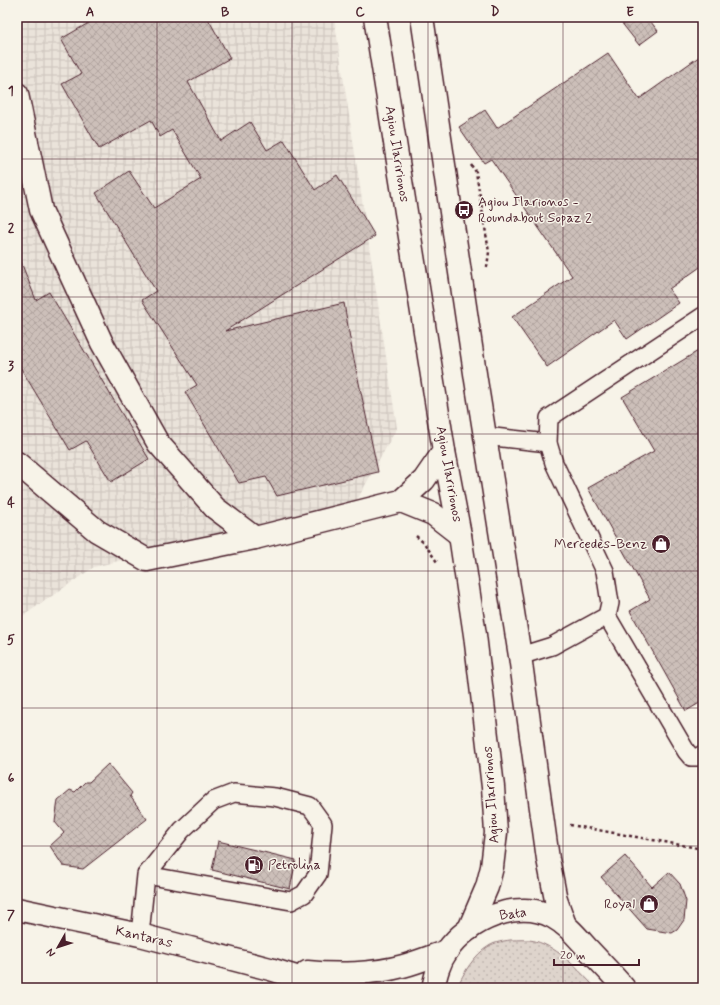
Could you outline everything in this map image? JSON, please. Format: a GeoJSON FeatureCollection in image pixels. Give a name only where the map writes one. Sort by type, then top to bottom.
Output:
{"type":"FeatureCollection","features":[{"type":"Feature","properties":{"kind":"main road","name":"Agiou Ilaririonos"},"geometry":{"type":"LineString","coordinates":[[375,17],[444,451],[460,535],[475,635],[493,787],[496,833],[492,867],[487,886],[469,928]]}},
{"type":"Feature","properties":{"kind":"main road"},"geometry":{"type":"LineString","coordinates":[[422,17],[485,436],[520,656],[548,858],[556,900],[565,925]]}},
{"type":"Feature","properties":{"kind":"main road"},"geometry":{"type":"LineString","coordinates":[[17,94],[41,210],[102,343],[158,443],[215,508],[254,538]]}},
{"type":"Feature","properties":{"kind":"main road"},"geometry":{"type":"LineString","coordinates":[[17,463],[97,531],[147,560],[254,538],[401,501],[424,480],[444,451]]}},
{"type":"Feature","properties":{"kind":"main road"},"geometry":{"type":"LineString","coordinates":[[401,501],[433,514],[460,535]]}},
{"type":"Feature","properties":{"kind":"main road","name":"Kantaras"},"geometry":{"type":"LineString","coordinates":[[17,909],[140,935],[270,969],[332,988]]}},
{"type":"Feature","properties":{"kind":"main road","name":"Bata"},"geometry":{"type":"LineString","coordinates":[[433,988],[440,963],[447,951],[469,928],[498,914],[510,911],[526,910],[553,917],[565,925],[624,988]]}},
{"type":"Feature","properties":{"kind":"main road","name":"Kantaras"},"geometry":{"type":"LineString","coordinates":[[270,969],[324,974],[375,971],[402,967],[447,951]]}},
{"type":"Feature","properties":{"kind":"lane"},"geometry":{"type":"LineString","coordinates":[[703,316],[549,418],[548,443],[554,463],[605,571],[610,603],[607,616],[686,751],[691,757],[698,757],[703,754]]}},
{"type":"Feature","properties":{"kind":"lane"},"geometry":{"type":"LineString","coordinates":[[485,436],[548,443]]}},
{"type":"Feature","properties":{"kind":"lane"},"geometry":{"type":"LineString","coordinates":[[520,656],[552,646],[607,616]]}},
{"type":"Feature","properties":{"kind":"lane"},"geometry":{"type":"LineString","coordinates":[[140,935],[146,875],[182,830],[213,801],[234,793],[276,797],[310,806],[323,824],[318,874],[304,894],[291,901],[146,875]]}},
{"type":"Feature","properties":{"kind":"path"},"geometry":{"type":"LineString","coordinates":[[568,825],[703,849]]}},
{"type":"Feature","properties":{"kind":"shaded area"},"geometry":{"type":"Polygon","coordinates":[[[17,17],[334,17],[397,428],[356,502],[94,567],[17,620],[17,17]]]}},
{"type":"Feature","properties":{"kind":"shaded area"},"geometry":{"type":"Polygon","coordinates":[[[510,940],[532,940],[553,949],[568,960],[596,988],[457,988],[466,970],[484,949],[491,945],[510,940]]]}},
{"type":"Feature","properties":{"kind":"building"},"geometry":{"type":"Polygon","coordinates":[[[99,17],[207,17],[230,58],[188,82],[221,141],[250,122],[267,150],[284,140],[315,190],[337,175],[363,216],[375,236],[225,331],[344,303],[352,350],[378,472],[277,496],[266,477],[239,483],[185,392],[197,385],[142,300],[156,291],[96,193],[129,171],[154,208],[201,179],[172,130],[160,137],[151,120],[99,149],[62,84],[81,74],[61,39],[99,17]]]}},
{"type":"Feature","properties":{"kind":"building"},"geometry":{"type":"Polygon","coordinates":[[[617,17],[647,17],[658,31],[639,45],[617,17]]]}},
{"type":"Feature","properties":{"kind":"building"},"geometry":{"type":"Polygon","coordinates":[[[608,53],[639,99],[703,54],[703,265],[669,289],[679,303],[627,339],[614,320],[547,367],[512,317],[572,276],[491,159],[484,163],[459,127],[485,110],[497,128],[608,53]]]}},
{"type":"Feature","properties":{"kind":"building"},"geometry":{"type":"Polygon","coordinates":[[[17,257],[19,257],[36,300],[49,292],[149,459],[111,482],[86,441],[70,450],[17,362],[17,257]]]}},
{"type":"Feature","properties":{"kind":"building","name":"Mercedes-Benz"},"geometry":{"type":"Polygon","coordinates":[[[703,348],[703,701],[686,711],[630,611],[650,599],[588,488],[654,451],[622,397],[703,348]]]}},
{"type":"Feature","properties":{"kind":"building"},"geometry":{"type":"Polygon","coordinates":[[[108,764],[132,793],[130,796],[147,819],[83,869],[63,866],[50,846],[64,833],[55,822],[58,800],[70,790],[75,792],[85,782],[89,782],[108,764]]]}},
{"type":"Feature","properties":{"kind":"building","name":"Petrolina"},"geometry":{"type":"Polygon","coordinates":[[[218,841],[296,860],[290,889],[212,870],[218,841]]]}},
{"type":"Feature","properties":{"kind":"building"},"geometry":{"type":"Polygon","coordinates":[[[625,856],[652,887],[669,872],[680,884],[686,901],[684,920],[677,930],[672,933],[647,929],[601,877],[625,856]]]}},
{"type":"Feature","properties":{"kind":"place","name":"Agiou Ilarionos - Roundabout Sopaz 2"},"geometry":{"type":"Point","coordinates":[464,210]}},
{"type":"Feature","properties":{"kind":"place","name":"Mercedes-Benz"},"geometry":{"type":"Point","coordinates":[661,544]}},
{"type":"Feature","properties":{"kind":"place","name":"Petrolina"},"geometry":{"type":"Point","coordinates":[254,865]}},
{"type":"Feature","properties":{"kind":"place","name":"Royal"},"geometry":{"type":"Point","coordinates":[649,904]}}]}
